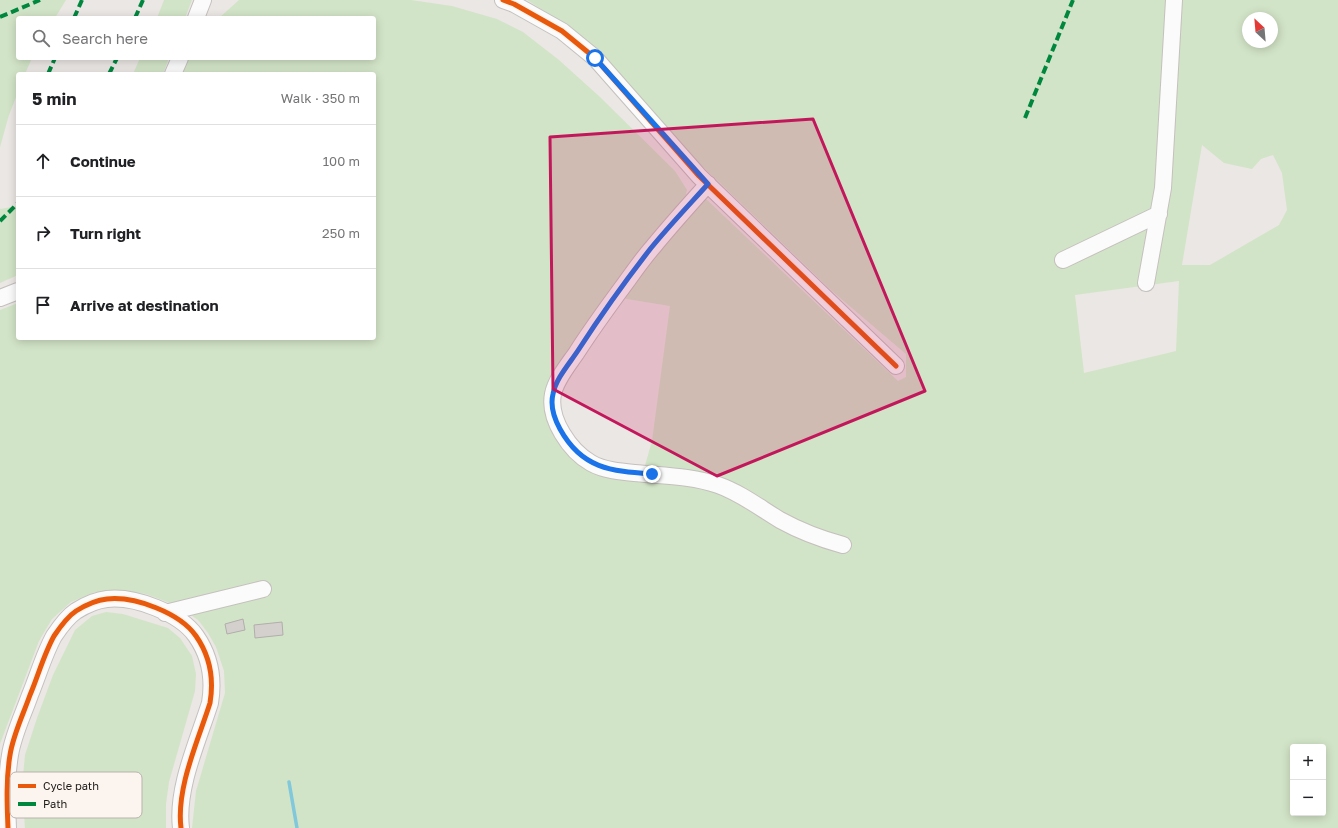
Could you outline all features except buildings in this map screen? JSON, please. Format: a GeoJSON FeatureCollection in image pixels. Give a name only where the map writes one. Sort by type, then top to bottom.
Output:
{"type":"FeatureCollection","features":[{"type":"Feature","properties":{"kind":"street"},"geometry":{"type":"LineString","coordinates":[[197,16],[203,0]]}},
{"type":"Feature","properties":{"kind":"street"},"geometry":{"type":"LineString","coordinates":[[503,0],[514,4],[562,31],[595,58],[708,184],[896,366]]}},
{"type":"Feature","properties":{"kind":"street"},"geometry":{"type":"LineString","coordinates":[[1146,283],[1163,188],[1174,0]]}},
{"type":"Feature","properties":{"kind":"street"},"geometry":{"type":"LineString","coordinates":[[175,72],[179,60]]}},
{"type":"Feature","properties":{"kind":"street"},"geometry":{"type":"LineString","coordinates":[[708,184],[652,248],[594,326],[558,382],[553,394],[552,408],[555,420],[564,437],[579,454],[592,463],[604,468],[624,472],[695,479],[719,486],[743,497],[781,520],[803,531],[843,545]]}},
{"type":"Feature","properties":{"kind":"street"},"geometry":{"type":"LineString","coordinates":[[1063,260],[1158,214]]}},
{"type":"Feature","properties":{"kind":"street"},"geometry":{"type":"LineString","coordinates":[[0,298],[16,292]]}},
{"type":"Feature","properties":{"kind":"street"},"geometry":{"type":"LineString","coordinates":[[165,613],[263,589]]}},
{"type":"Feature","properties":{"kind":"street"},"geometry":{"type":"LineString","coordinates":[[8,828],[7,778],[10,754],[43,661],[54,637],[65,621],[76,611],[107,599],[130,601],[149,605],[165,613],[184,624],[195,635],[204,648],[211,677],[212,690],[210,702],[186,776],[181,803],[181,828]]}},
{"type":"Feature","properties":{"kind":"highlighted area"},"geometry":{"type":"Polygon","coordinates":[[[813,119],[925,391],[717,476],[553,389],[550,137],[813,119]]]}},
{"type":"Feature","properties":{"kind":"green space"},"geometry":{"type":"Polygon","coordinates":[[[0,0],[66,0],[56,16],[16,16],[16,60],[31,60],[26,72],[16,72],[16,97],[9,115],[0,147],[0,0]]]}},
{"type":"Feature","properties":{"kind":"green space"},"geometry":{"type":"Polygon","coordinates":[[[164,0],[192,0],[186,16],[158,16],[164,0]]]}},
{"type":"Feature","properties":{"kind":"green space"},"geometry":{"type":"Polygon","coordinates":[[[239,0],[411,0],[452,6],[497,19],[523,32],[559,60],[600,97],[675,171],[687,190],[684,202],[548,397],[576,455],[726,492],[815,533],[753,497],[644,469],[652,441],[670,306],[621,298],[699,202],[706,199],[898,381],[906,377],[906,354],[832,291],[695,159],[609,62],[566,25],[527,0],[1338,0],[1338,828],[192,828],[196,791],[225,693],[224,671],[216,647],[198,620],[178,606],[146,594],[119,590],[95,592],[71,602],[52,619],[39,641],[0,744],[0,310],[16,304],[16,340],[376,340],[376,72],[183,72],[188,60],[376,60],[376,16],[221,16],[239,0]],[[1202,145],[1182,265],[1210,265],[1279,225],[1287,210],[1282,173],[1273,155],[1261,159],[1252,169],[1224,163],[1202,145]],[[1179,281],[1075,295],[1084,373],[1176,351],[1179,281]]]}},
{"type":"Feature","properties":{"kind":"green space"},"geometry":{"type":"Polygon","coordinates":[[[139,60],[168,60],[164,72],[134,72],[139,60]]]}},
{"type":"Feature","properties":{"kind":"green space"},"geometry":{"type":"Polygon","coordinates":[[[16,206],[16,276],[0,283],[0,209],[16,206]]]}},
{"type":"Feature","properties":{"kind":"green space"},"geometry":{"type":"Polygon","coordinates":[[[106,612],[123,614],[168,628],[180,638],[192,656],[196,674],[195,691],[169,782],[166,804],[166,828],[25,828],[24,818],[142,818],[142,772],[23,772],[25,755],[53,675],[75,630],[92,616],[106,612]]]}},
{"type":"Feature","properties":{"kind":"waterway"},"geometry":{"type":"LineString","coordinates":[[289,782],[297,828]]}},
{"type":"Feature","properties":{"kind":"marked path"},"geometry":{"type":"LineString","coordinates":[[0,17],[40,0]]}},
{"type":"Feature","properties":{"kind":"marked path"},"geometry":{"type":"LineString","coordinates":[[75,16],[82,0]]}},
{"type":"Feature","properties":{"kind":"marked path"},"geometry":{"type":"LineString","coordinates":[[136,16],[143,0]]}},
{"type":"Feature","properties":{"kind":"marked path"},"geometry":{"type":"LineString","coordinates":[[1025,118],[1073,0]]}},
{"type":"Feature","properties":{"kind":"marked path"},"geometry":{"type":"LineString","coordinates":[[49,72],[54,60]]}},
{"type":"Feature","properties":{"kind":"marked path"},"geometry":{"type":"LineString","coordinates":[[110,72],[116,60]]}},
{"type":"Feature","properties":{"kind":"marked path"},"geometry":{"type":"LineString","coordinates":[[0,221],[16,205]]}},
{"type":"Feature","properties":{"kind":"cycle path"},"geometry":{"type":"LineString","coordinates":[[503,0],[514,4],[562,31],[595,58],[699,176],[896,366]]}},
{"type":"Feature","properties":{"kind":"cycle path"},"geometry":{"type":"LineString","coordinates":[[8,828],[7,782],[11,748],[18,725],[50,643],[64,622],[76,611],[87,605],[107,599],[130,600],[143,603],[168,613],[189,628],[196,636],[208,660],[211,677],[210,703],[185,781],[180,813],[181,828]]}},
{"type":"Feature","properties":{"kind":"route"},"geometry":{"type":"LineString","coordinates":[[595,58],[699,176],[708,184],[652,248],[594,326],[558,382],[553,394],[552,408],[555,420],[564,437],[579,454],[592,463],[604,468],[624,472],[652,474]]}}]}
